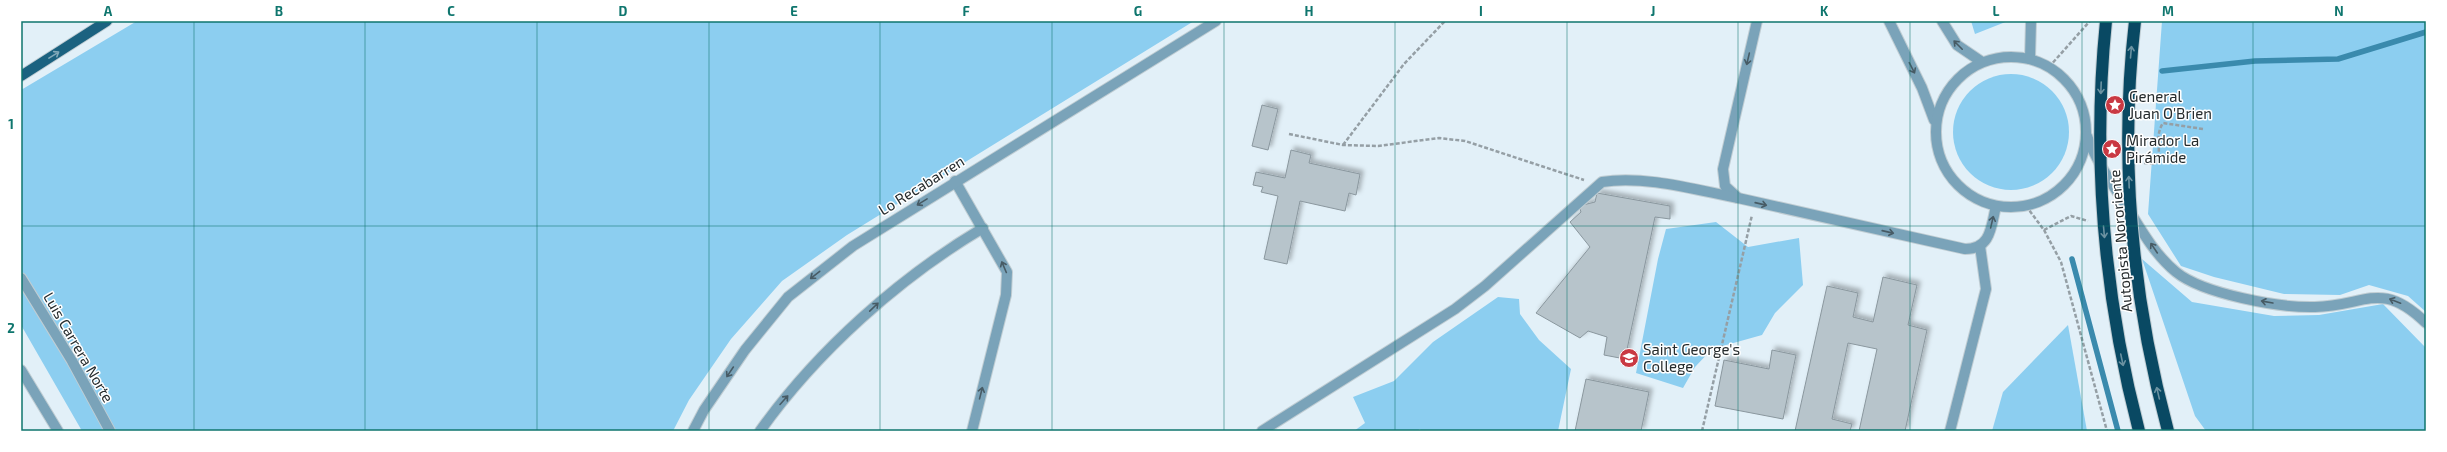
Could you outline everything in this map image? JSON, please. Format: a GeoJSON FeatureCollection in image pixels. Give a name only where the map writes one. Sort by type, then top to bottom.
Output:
{"type":"FeatureCollection","features":[{"type":"Feature","properties":{"kind":"highway","name":"Autopista Nororiente"},"geometry":{"type":"LineString","coordinates":[[2106,21],[2099,136],[2103,228],[2116,328],[2139,431]]}},
{"type":"Feature","properties":{"kind":"highway","name":"Autopista Nororiente"},"geometry":{"type":"LineString","coordinates":[[2134,21],[2128,125],[2132,238],[2144,323],[2168,431]]}},
{"type":"Feature","properties":{"kind":"main road"},"geometry":{"type":"LineString","coordinates":[[21,76],[107,21]]}},
{"type":"Feature","properties":{"kind":"street","name":"Lo Recabarren"},"geometry":{"type":"LineString","coordinates":[[693,431],[704,410],[745,350],[788,297],[853,246],[955,181],[1216,21]]}},
{"type":"Feature","properties":{"kind":"street"},"geometry":{"type":"LineString","coordinates":[[1738,198],[1725,186],[1723,169],[1757,21]]}},
{"type":"Feature","properties":{"kind":"street"},"geometry":{"type":"LineString","coordinates":[[1889,21],[1922,88],[1935,124]]}},
{"type":"Feature","properties":{"kind":"street"},"geometry":{"type":"LineString","coordinates":[[1942,21],[1957,46],[1982,62]]}},
{"type":"Feature","properties":{"kind":"street"},"geometry":{"type":"LineString","coordinates":[[2030,59],[2031,21]]}},
{"type":"Feature","properties":{"kind":"street"},"geometry":{"type":"LineString","coordinates":[[2087,134],[2083,155],[2075,172],[2067,183],[2046,199],[2026,206],[1996,206],[1975,199],[1957,186],[1943,168],[1936,147],[1935,124],[1938,108],[1955,80],[1982,62],[1998,58],[2030,59],[2049,67],[2064,79],[2077,95],[2084,114],[2087,134],[2092,148],[2106,174],[2160,257],[2176,272],[2199,286],[2249,299],[2312,307],[2336,306],[2368,297],[2383,297],[2396,300],[2414,311],[2426,323]]}},
{"type":"Feature","properties":{"kind":"street"},"geometry":{"type":"LineString","coordinates":[[1262,431],[1455,309],[1484,286],[1602,182],[1618,179],[1636,180],[1738,198],[1965,249],[1976,249],[1980,246],[1990,232],[1996,206]]}},
{"type":"Feature","properties":{"kind":"street"},"geometry":{"type":"LineString","coordinates":[[955,181],[1007,272],[1006,295],[972,431]]}},
{"type":"Feature","properties":{"kind":"street"},"geometry":{"type":"LineString","coordinates":[[760,431],[776,409],[822,358],[893,289],[945,250],[983,228]]}},
{"type":"Feature","properties":{"kind":"street"},"geometry":{"type":"LineString","coordinates":[[1950,431],[1986,289],[1980,246]]}},
{"type":"Feature","properties":{"kind":"street","name":"Luis Carrera Norte"},"geometry":{"type":"LineString","coordinates":[[21,278],[72,360],[110,431]]}},
{"type":"Feature","properties":{"kind":"street"},"geometry":{"type":"LineString","coordinates":[[21,370],[58,431]]}},
{"type":"Feature","properties":{"kind":"path"},"geometry":{"type":"LineString","coordinates":[[1343,145],[1404,64],[1445,21]]}},
{"type":"Feature","properties":{"kind":"path"},"geometry":{"type":"LineString","coordinates":[[2049,67],[2090,21]]}},
{"type":"Feature","properties":{"kind":"path"},"geometry":{"type":"LineString","coordinates":[[2136,162],[2155,164],[2159,159],[2158,131],[2163,123],[2203,129]]}},
{"type":"Feature","properties":{"kind":"path"},"geometry":{"type":"LineString","coordinates":[[1289,134],[1343,145],[1378,146],[1439,138],[1465,141],[1574,177]]}},
{"type":"Feature","properties":{"kind":"path"},"geometry":{"type":"LineString","coordinates":[[1702,431],[1755,202]]}},
{"type":"Feature","properties":{"kind":"path"},"geometry":{"type":"LineString","coordinates":[[2026,206],[2044,230],[2061,262],[2107,431]]}},
{"type":"Feature","properties":{"kind":"shaded area"},"geometry":{"type":"Polygon","coordinates":[[[137,21],[1194,21],[847,235],[782,281],[731,339],[689,400],[673,431],[82,431],[21,325],[21,90],[137,21]]]}},
{"type":"Feature","properties":{"kind":"shaded area"},"geometry":{"type":"Polygon","coordinates":[[[1971,21],[2008,21],[1975,34],[1971,21]]]}},
{"type":"Feature","properties":{"kind":"shaded area"},"geometry":{"type":"Polygon","coordinates":[[[2162,21],[2426,21],[2426,312],[2408,296],[2369,285],[2340,295],[2284,294],[2214,277],[2181,266],[2148,214],[2162,21]]]}},
{"type":"Feature","properties":{"kind":"shaded area"},"geometry":{"type":"Polygon","coordinates":[[[2011,74],[2033,78],[2052,91],[2065,110],[2069,132],[2065,154],[2052,173],[2033,186],[2011,190],[1989,186],[1970,173],[1957,154],[1953,132],[1957,110],[1970,91],[1989,78],[2011,74]]]}},
{"type":"Feature","properties":{"kind":"shaded area"},"geometry":{"type":"Polygon","coordinates":[[[1716,222],[1748,247],[1799,238],[1803,285],[1775,313],[1762,335],[1712,349],[1695,367],[1683,388],[1636,373],[1658,259],[1666,229],[1716,222]]]}},
{"type":"Feature","properties":{"kind":"shaded area"},"geometry":{"type":"Polygon","coordinates":[[[2142,259],[2192,302],[2274,316],[2319,315],[2383,304],[2426,348],[2426,431],[2206,431],[2195,416],[2142,259]]]}},
{"type":"Feature","properties":{"kind":"shaded area"},"geometry":{"type":"Polygon","coordinates":[[[1498,297],[1519,299],[1520,314],[1539,340],[1571,369],[1558,431],[1421,431],[1420,429],[1417,431],[1354,431],[1365,423],[1353,397],[1394,381],[1433,342],[1498,297]]]}},
{"type":"Feature","properties":{"kind":"shaded area"},"geometry":{"type":"Polygon","coordinates":[[[2068,325],[2087,431],[1992,431],[2003,392],[2068,325]]]}},
{"type":"Feature","properties":{"kind":"building"},"geometry":{"type":"Polygon","coordinates":[[[1262,105],[1278,109],[1268,150],[1252,146],[1262,105]]]}},
{"type":"Feature","properties":{"kind":"building"},"geometry":{"type":"Polygon","coordinates":[[[1291,150],[1311,155],[1309,163],[1360,174],[1356,195],[1349,193],[1345,211],[1300,201],[1287,264],[1264,259],[1278,196],[1261,192],[1263,187],[1253,185],[1256,172],[1285,178],[1291,150]]]}},
{"type":"Feature","properties":{"kind":"building"},"geometry":{"type":"Polygon","coordinates":[[[1597,193],[1670,206],[1670,219],[1655,217],[1625,359],[1604,355],[1607,337],[1588,331],[1580,338],[1536,313],[1590,247],[1570,222],[1581,212],[1579,206],[1595,202],[1597,193]]]}},
{"type":"Feature","properties":{"kind":"building"},"geometry":{"type":"Polygon","coordinates":[[[1883,277],[1917,285],[1908,325],[1927,330],[1905,431],[1859,431],[1877,349],[1848,343],[1832,419],[1852,424],[1850,431],[1795,431],[1827,286],[1858,293],[1853,317],[1873,322],[1883,277]]]}},
{"type":"Feature","properties":{"kind":"building"},"geometry":{"type":"Polygon","coordinates":[[[1772,350],[1796,355],[1783,419],[1715,406],[1724,360],[1769,369],[1772,350]]]}},
{"type":"Feature","properties":{"kind":"building"},"geometry":{"type":"Polygon","coordinates":[[[1586,379],[1649,392],[1641,431],[1575,431],[1586,379]]]}},
{"type":"Feature","properties":{"kind":"waterway"},"geometry":{"type":"LineString","coordinates":[[2162,71],[2255,61],[2338,59],[2426,32]]}},
{"type":"Feature","properties":{"kind":"waterway"},"geometry":{"type":"LineString","coordinates":[[2072,259],[2118,431]]}},
{"type":"Feature","properties":{"kind":"place","name":"General Juan O'Brien"},"geometry":{"type":"Point","coordinates":[2115,105]}},
{"type":"Feature","properties":{"kind":"place","name":"Mirador La Pirámide"},"geometry":{"type":"Point","coordinates":[2112,149]}},
{"type":"Feature","properties":{"kind":"place","name":"Saint George's College"},"geometry":{"type":"Point","coordinates":[1629,358]}}]}
